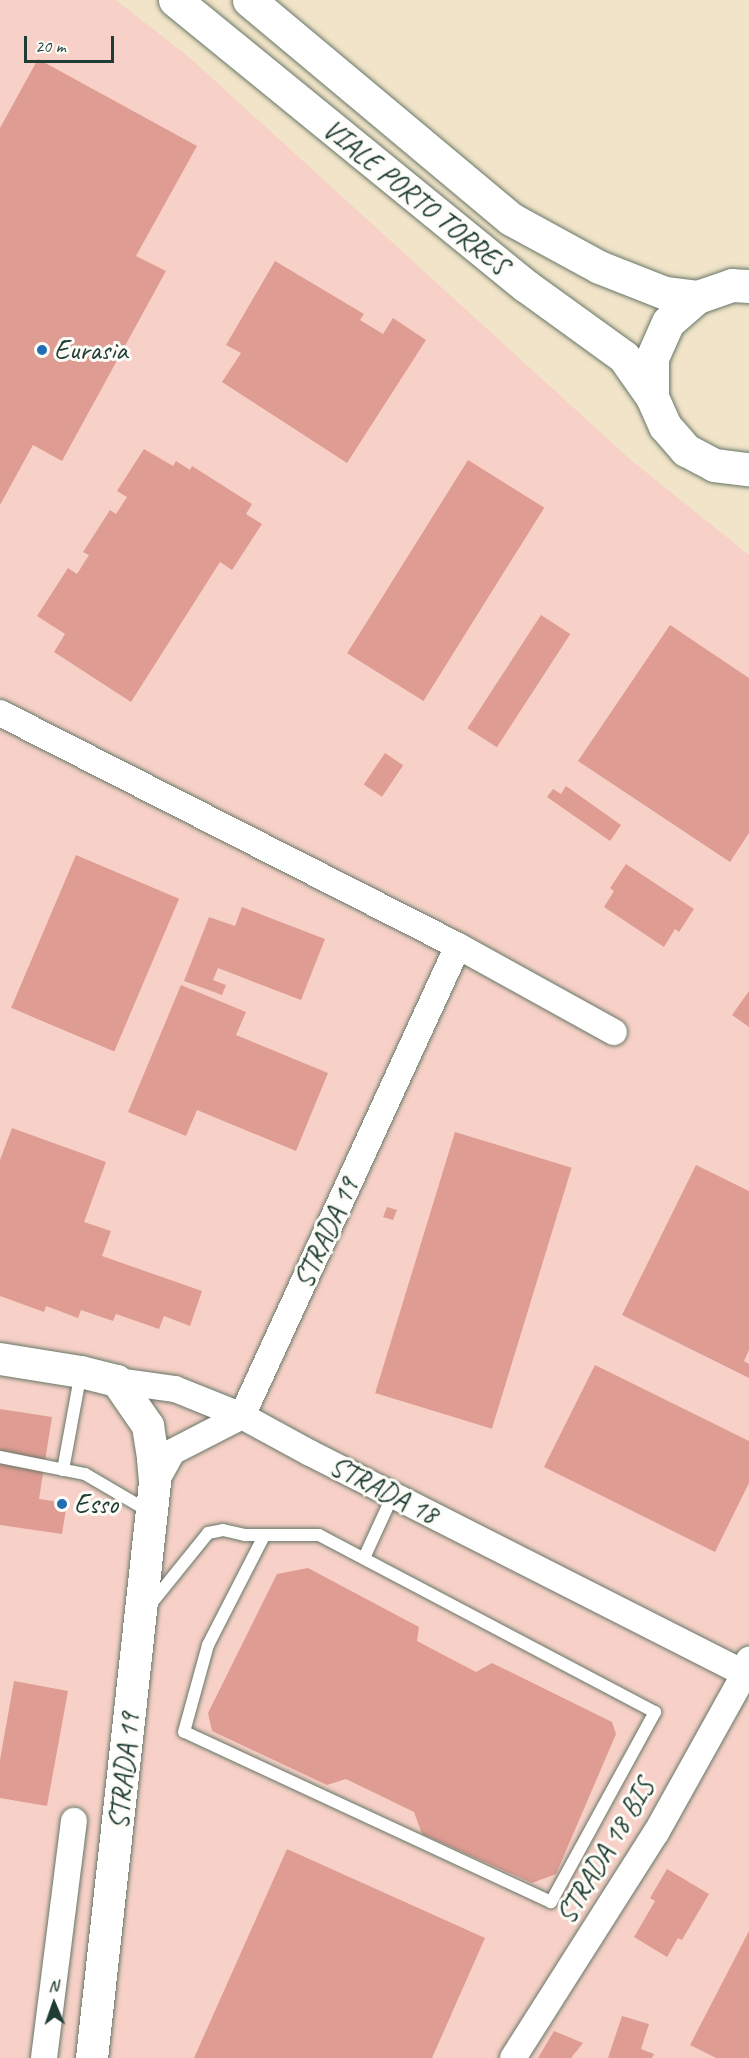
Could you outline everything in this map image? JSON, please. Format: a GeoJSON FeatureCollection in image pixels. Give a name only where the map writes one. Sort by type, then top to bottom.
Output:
{"type":"FeatureCollection","features":[{"type":"Feature","properties":{"kind":"main road","name":"VIALE PORTO TORRES"},"geometry":{"type":"LineString","coordinates":[[175,0],[526,286],[624,357],[652,397]]}},
{"type":"Feature","properties":{"kind":"main road","name":"VIALE PORTO TORRES"},"geometry":{"type":"LineString","coordinates":[[249,0],[511,219],[599,267],[664,293],[697,297]]}},
{"type":"Feature","properties":{"kind":"main road"},"geometry":{"type":"LineString","coordinates":[[748,470],[714,465],[686,450],[665,426],[652,397],[652,358],[668,322],[697,297],[732,285],[749,286]]}},
{"type":"Feature","properties":{"kind":"street"},"geometry":{"type":"LineString","coordinates":[[0,713],[458,946],[614,1032]]}},
{"type":"Feature","properties":{"kind":"street","name":"STRADA 19"},"geometry":{"type":"LineString","coordinates":[[153,1498],[172,1452],[242,1416],[458,946]]}},
{"type":"Feature","properties":{"kind":"street","name":"STRADA 18"},"geometry":{"type":"LineString","coordinates":[[0,1359],[81,1372],[117,1381],[175,1389],[242,1416],[393,1495],[748,1670]]}},
{"type":"Feature","properties":{"kind":"street","name":"STRADA 19"},"geometry":{"type":"LineString","coordinates":[[92,2058],[153,1498],[148,1426],[117,1381]]}},
{"type":"Feature","properties":{"kind":"street","name":"STRADA 18 BIS"},"geometry":{"type":"LineString","coordinates":[[513,2058],[656,1833],[748,1670]]}},
{"type":"Feature","properties":{"kind":"street"},"geometry":{"type":"LineString","coordinates":[[44,2058],[75,1821]]}},
{"type":"Feature","properties":{"kind":"lane"},"geometry":{"type":"LineString","coordinates":[[63,1470],[81,1372]]}},
{"type":"Feature","properties":{"kind":"lane"},"geometry":{"type":"LineString","coordinates":[[0,1457],[85,1474],[153,1498]]}},
{"type":"Feature","properties":{"kind":"lane"},"geometry":{"type":"LineString","coordinates":[[364,1558],[393,1495]]}},
{"type":"Feature","properties":{"kind":"lane"},"geometry":{"type":"LineString","coordinates":[[140,1618],[208,1533],[223,1530],[264,1536],[319,1535],[655,1712],[551,1902],[184,1732],[208,1645],[264,1536]]}},
{"type":"Feature","properties":{"kind":"shaded area"},"geometry":{"type":"Polygon","coordinates":[[[0,0],[116,0],[190,58],[632,461],[749,555],[749,2058],[0,2058],[0,0]]]}},
{"type":"Feature","properties":{"kind":"building","name":"Eurasia"},"geometry":{"type":"Polygon","coordinates":[[[38,59],[197,146],[136,256],[166,271],[62,461],[33,445],[0,505],[0,128],[38,59]]]}},
{"type":"Feature","properties":{"kind":"building"},"geometry":{"type":"Polygon","coordinates":[[[275,261],[364,314],[360,320],[383,334],[393,318],[426,340],[347,463],[222,382],[241,353],[226,345],[275,261]]]}},
{"type":"Feature","properties":{"kind":"building"},"geometry":{"type":"Polygon","coordinates":[[[144,449],[173,466],[176,461],[190,470],[192,466],[252,504],[246,514],[262,524],[232,570],[220,562],[131,702],[54,652],[65,634],[37,616],[68,568],[77,574],[89,555],[83,552],[110,510],[116,514],[127,497],[117,491],[144,449]]]}},
{"type":"Feature","properties":{"kind":"building"},"geometry":{"type":"Polygon","coordinates":[[[468,460],[544,508],[424,701],[347,653],[468,460]]]}},
{"type":"Feature","properties":{"kind":"building"},"geometry":{"type":"Polygon","coordinates":[[[541,615],[570,634],[497,747],[467,728],[541,615]]]}},
{"type":"Feature","properties":{"kind":"building"},"geometry":{"type":"Polygon","coordinates":[[[670,625],[749,678],[749,833],[730,862],[578,761],[670,625]]]}},
{"type":"Feature","properties":{"kind":"building"},"geometry":{"type":"Polygon","coordinates":[[[385,753],[403,765],[382,797],[364,785],[385,753]]]}},
{"type":"Feature","properties":{"kind":"building"},"geometry":{"type":"Polygon","coordinates":[[[566,786],[621,825],[610,841],[547,797],[553,789],[561,794],[566,786]]]}},
{"type":"Feature","properties":{"kind":"building"},"geometry":{"type":"Polygon","coordinates":[[[76,855],[179,899],[114,1052],[11,1008],[76,855]]]}},
{"type":"Feature","properties":{"kind":"building"},"geometry":{"type":"Polygon","coordinates":[[[626,864],[694,909],[679,932],[675,929],[664,947],[604,907],[614,891],[610,888],[626,864]]]}},
{"type":"Feature","properties":{"kind":"building"},"geometry":{"type":"Polygon","coordinates":[[[242,907],[325,939],[301,1000],[218,968],[213,980],[226,985],[222,995],[184,981],[209,917],[235,926],[242,907]]]}},
{"type":"Feature","properties":{"kind":"building"},"geometry":{"type":"Polygon","coordinates":[[[181,985],[246,1012],[236,1035],[328,1073],[296,1151],[197,1110],[186,1136],[128,1112],[181,985]]]}},
{"type":"Feature","properties":{"kind":"building"},"geometry":{"type":"Polygon","coordinates":[[[749,991],[749,1027],[732,1015],[749,991]]]}},
{"type":"Feature","properties":{"kind":"building"},"geometry":{"type":"Polygon","coordinates":[[[12,1128],[106,1162],[84,1222],[111,1231],[102,1256],[202,1291],[190,1326],[164,1316],[159,1329],[116,1314],[113,1321],[81,1310],[78,1318],[46,1306],[44,1312],[0,1296],[0,1160],[12,1128]]]}},
{"type":"Feature","properties":{"kind":"building"},"geometry":{"type":"Polygon","coordinates":[[[455,1132],[572,1168],[492,1429],[375,1393],[455,1132]]]}},
{"type":"Feature","properties":{"kind":"building"},"geometry":{"type":"Polygon","coordinates":[[[696,1165],[749,1191],[749,1350],[744,1361],[749,1364],[749,1378],[622,1315],[696,1165]]]}},
{"type":"Feature","properties":{"kind":"building"},"geometry":{"type":"Polygon","coordinates":[[[387,1207],[397,1210],[393,1220],[383,1217],[387,1207]]]}},
{"type":"Feature","properties":{"kind":"building"},"geometry":{"type":"Polygon","coordinates":[[[595,1365],[749,1441],[749,1483],[715,1552],[544,1467],[595,1365]]]}},
{"type":"Feature","properties":{"kind":"building"},"geometry":{"type":"Polygon","coordinates":[[[0,1409],[52,1417],[39,1499],[67,1503],[62,1534],[0,1525],[0,1409]]]}},
{"type":"Feature","properties":{"kind":"building"},"geometry":{"type":"Polygon","coordinates":[[[308,1568],[419,1627],[417,1641],[476,1672],[492,1663],[612,1722],[616,1734],[556,1874],[532,1883],[422,1834],[414,1812],[346,1779],[327,1785],[212,1731],[208,1713],[277,1574],[308,1568]]]}},
{"type":"Feature","properties":{"kind":"building"},"geometry":{"type":"Polygon","coordinates":[[[14,1681],[68,1691],[47,1806],[0,1798],[0,1760],[14,1681]]]}},
{"type":"Feature","properties":{"kind":"building"},"geometry":{"type":"Polygon","coordinates":[[[287,1849],[485,1938],[432,2058],[194,2058],[287,1849]]]}},
{"type":"Feature","properties":{"kind":"building"},"geometry":{"type":"Polygon","coordinates":[[[667,1869],[709,1894],[682,1940],[678,1938],[667,1957],[634,1937],[655,1901],[650,1898],[667,1869]]]}},
{"type":"Feature","properties":{"kind":"building"},"geometry":{"type":"Polygon","coordinates":[[[749,1931],[749,2058],[716,2058],[690,2045],[749,1931]]]}},
{"type":"Feature","properties":{"kind":"building"},"geometry":{"type":"Polygon","coordinates":[[[622,2016],[649,2024],[641,2049],[654,2054],[652,2058],[608,2058],[622,2016]]]}},
{"type":"Feature","properties":{"kind":"building"},"geometry":{"type":"Polygon","coordinates":[[[554,2031],[583,2043],[571,2058],[538,2058],[554,2031]]]}},
{"type":"Feature","properties":{"kind":"place","name":"Eurasia"},"geometry":{"type":"Point","coordinates":[42,350]}},
{"type":"Feature","properties":{"kind":"place","name":"Esso"},"geometry":{"type":"Point","coordinates":[62,1504]}}]}
